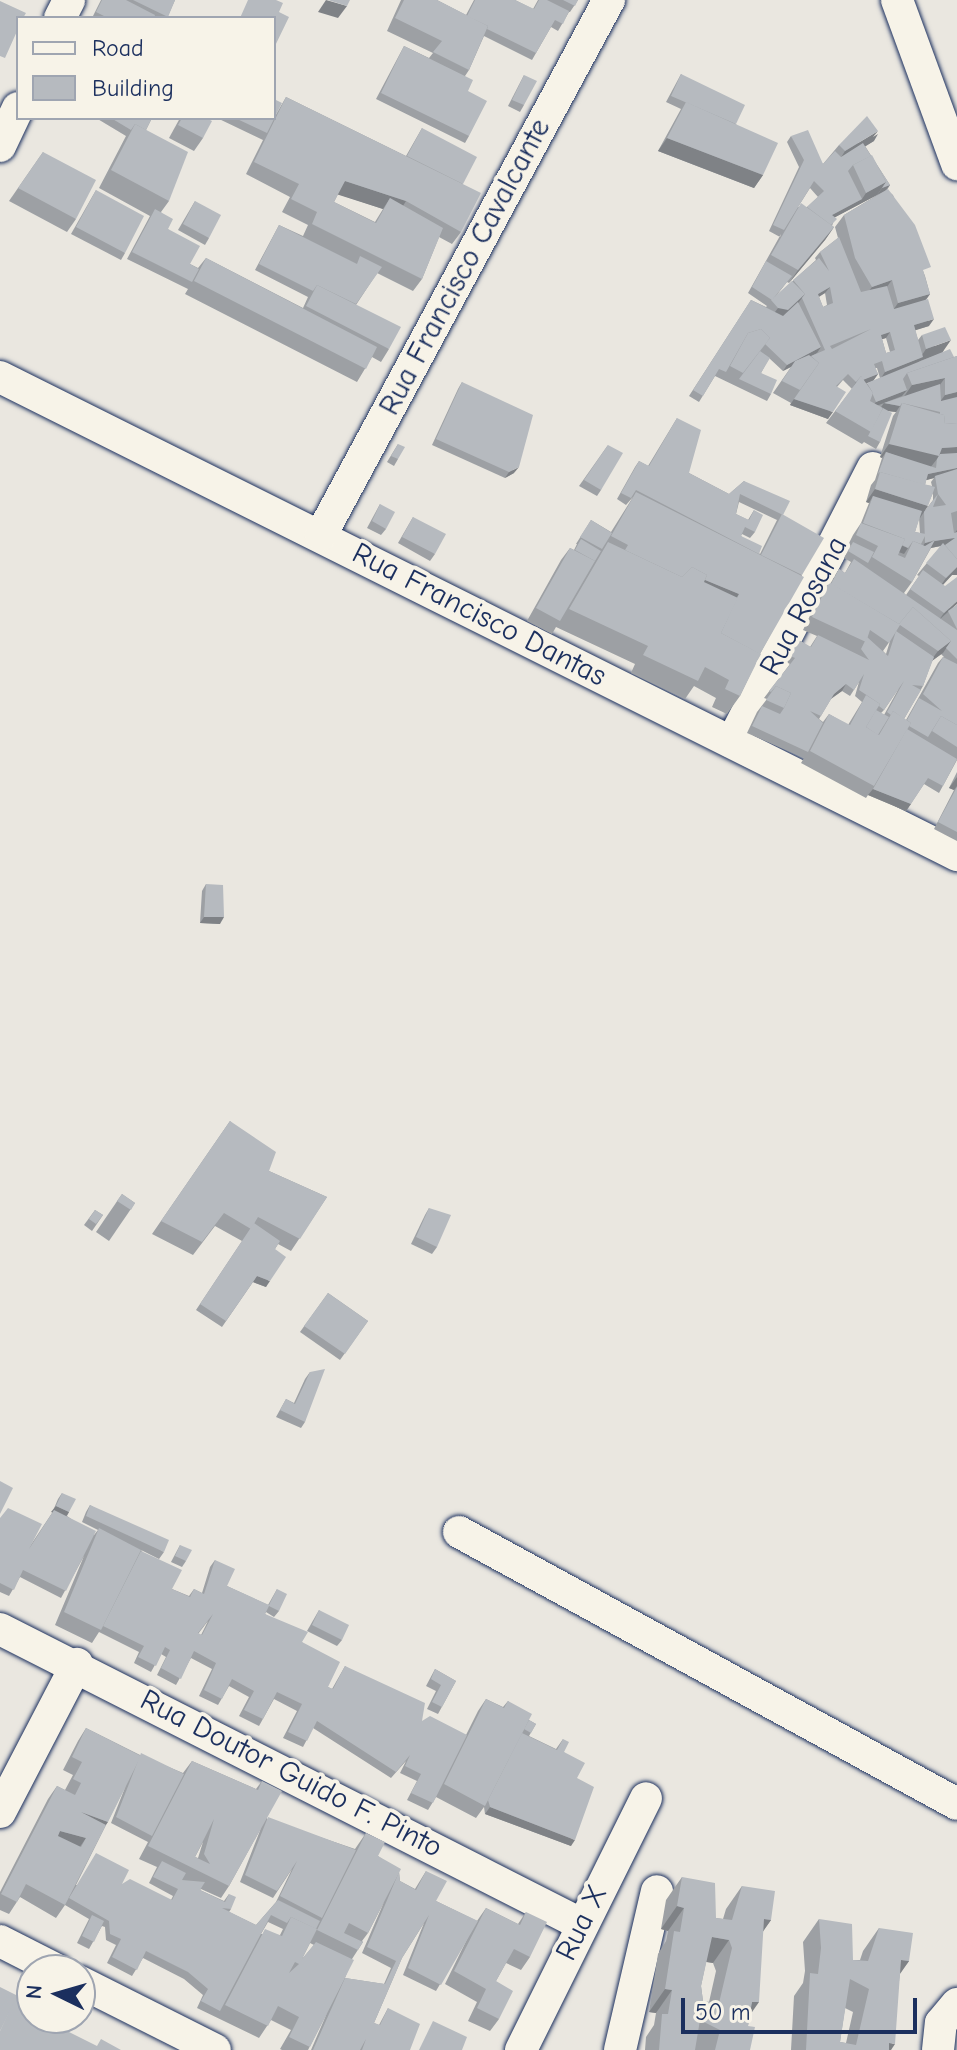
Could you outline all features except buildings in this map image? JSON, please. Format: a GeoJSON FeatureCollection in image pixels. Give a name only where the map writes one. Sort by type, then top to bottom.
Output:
{"type":"FeatureCollection","features":[{"type":"Feature","properties":{"kind":"street","name":"Rua Francisco Cavalcante"},"geometry":{"type":"LineString","coordinates":[[321,535],[609,0]]}},
{"type":"Feature","properties":{"kind":"street"},"geometry":{"type":"LineString","coordinates":[[897,0],[957,164]]}},
{"type":"Feature","properties":{"kind":"street"},"geometry":{"type":"LineString","coordinates":[[0,146],[16,112]]}},
{"type":"Feature","properties":{"kind":"street","name":"Rua Francisco Dantas"},"geometry":{"type":"LineString","coordinates":[[0,377],[957,855]]}},
{"type":"Feature","properties":{"kind":"street","name":"Rua Rosana"},"geometry":{"type":"LineString","coordinates":[[732,742],[873,468]]}},
{"type":"Feature","properties":{"kind":"street"},"geometry":{"type":"LineString","coordinates":[[459,1532],[957,1804]]}},
{"type":"Feature","properties":{"kind":"street","name":"Rua Doutor Guido F. Pinto"},"geometry":{"type":"LineString","coordinates":[[0,1629],[77,1664],[581,1924]]}},
{"type":"Feature","properties":{"kind":"street"},"geometry":{"type":"LineString","coordinates":[[0,1812],[77,1664]]}},
{"type":"Feature","properties":{"kind":"street","name":"Rua X"},"geometry":{"type":"LineString","coordinates":[[521,2050],[646,1798]]}},
{"type":"Feature","properties":{"kind":"street"},"geometry":{"type":"LineString","coordinates":[[620,2050],[657,1891]]}},
{"type":"Feature","properties":{"kind":"street"},"geometry":{"type":"LineString","coordinates":[[0,1941],[26,1954]]}},
{"type":"Feature","properties":{"kind":"street"},"geometry":{"type":"LineString","coordinates":[[96,1990],[215,2050]]}},
{"type":"Feature","properties":{"kind":"street"},"geometry":{"type":"LineString","coordinates":[[938,2050],[941,2023],[957,2004]]}}]}
